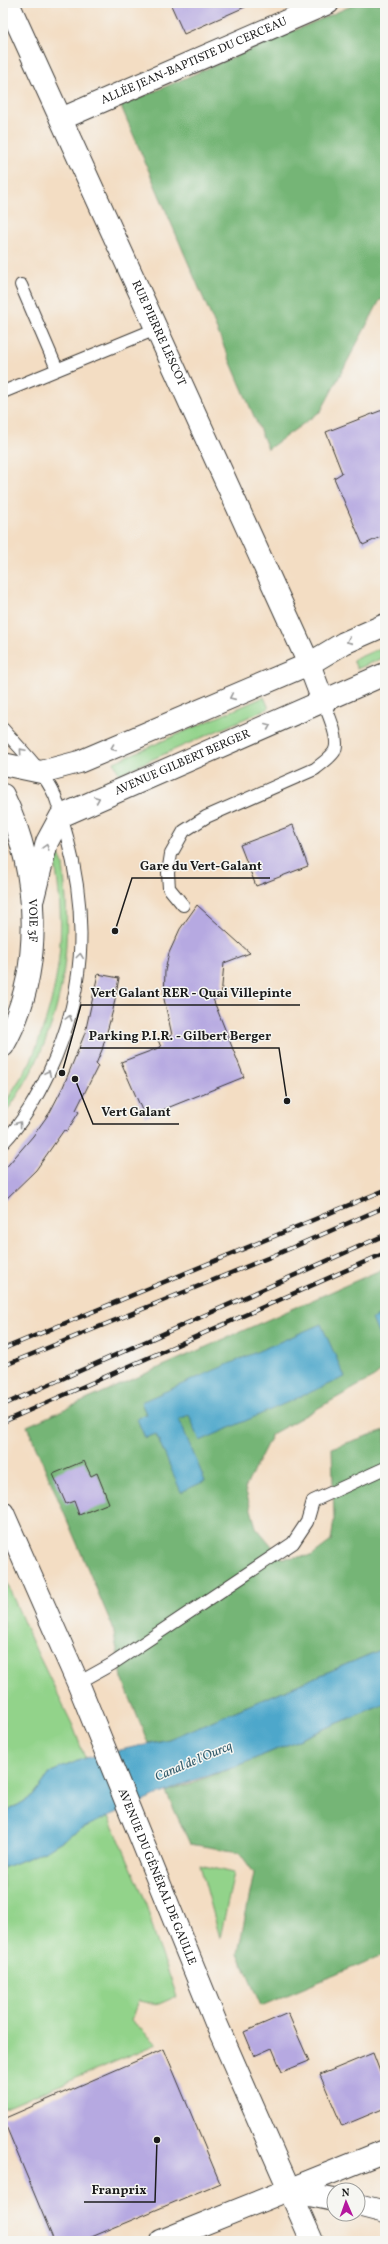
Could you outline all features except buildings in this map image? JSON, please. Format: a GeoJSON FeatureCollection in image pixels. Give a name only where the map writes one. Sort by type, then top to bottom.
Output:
{"type":"FeatureCollection","features":[{"type":"Feature","properties":{"kind":"street","name":"RUE PIERRE LESCOT"},"geometry":{"type":"LineString","coordinates":[[8,3],[309,664],[323,701]]}},
{"type":"Feature","properties":{"kind":"street","name":"ALLÉE JEAN-BAPTISTE DU CERCEAU"},"geometry":{"type":"LineString","coordinates":[[61,119],[328,3]]}},
{"type":"Feature","properties":{"kind":"street"},"geometry":{"type":"LineString","coordinates":[[3,764],[41,772],[79,762],[309,664],[344,643],[385,625]]}},
{"type":"Feature","properties":{"kind":"street","name":"AVENUE GILBERT BERGER"},"geometry":{"type":"LineString","coordinates":[[61,816],[385,674]]}},
{"type":"Feature","properties":{"kind":"street","name":"VOIE 3F"},"geometry":{"type":"LineString","coordinates":[[3,795],[12,815],[26,855],[33,898],[30,964],[13,1028],[3,1046]]}},
{"type":"Feature","properties":{"kind":"street"},"geometry":{"type":"LineString","coordinates":[[33,898],[47,842],[61,816]]}},
{"type":"Feature","properties":{"kind":"street","name":"AVENUE DU GÉNÉRAL DE GAULLE"},"geometry":{"type":"LineString","coordinates":[[3,1513],[78,1684],[216,2023],[312,2241]]}},
{"type":"Feature","properties":{"kind":"street"},"geometry":{"type":"LineString","coordinates":[[161,2241],[248,2205],[290,2191],[385,2151]]}},
{"type":"Feature","properties":{"kind":"street"},"geometry":{"type":"LineString","coordinates":[[290,2191],[326,2198]]}},
{"type":"Feature","properties":{"kind":"street"},"geometry":{"type":"LineString","coordinates":[[366,2207],[385,2212]]}},
{"type":"Feature","properties":{"kind":"lane"},"geometry":{"type":"LineString","coordinates":[[21,285],[58,370]]}},
{"type":"Feature","properties":{"kind":"lane"},"geometry":{"type":"LineString","coordinates":[[3,392],[156,329]]}},
{"type":"Feature","properties":{"kind":"lane"},"geometry":{"type":"LineString","coordinates":[[184,905],[169,888],[168,873],[171,854],[184,831],[206,817],[315,769],[327,759],[335,751],[336,736],[323,701]]}},
{"type":"Feature","properties":{"kind":"lane"},"geometry":{"type":"LineString","coordinates":[[3,729],[41,772],[55,796],[73,860],[79,895],[81,948],[76,994],[63,1042],[34,1104],[3,1143]]}},
{"type":"Feature","properties":{"kind":"lane"},"geometry":{"type":"LineString","coordinates":[[78,1684],[112,1664],[293,1543],[307,1522],[312,1501],[385,1468]]}},
{"type":"Feature","properties":{"kind":"green space"},"geometry":{"type":"Polygon","coordinates":[[[358,3],[385,3],[385,299],[380,300],[321,411],[268,449],[121,106],[358,3]]]}},
{"type":"Feature","properties":{"kind":"green space"},"geometry":{"type":"Polygon","coordinates":[[[385,646],[385,657],[357,669],[353,660],[385,646]]]}},
{"type":"Feature","properties":{"kind":"green space"},"geometry":{"type":"Polygon","coordinates":[[[264,697],[269,708],[119,774],[114,762],[264,697]]]}},
{"type":"Feature","properties":{"kind":"green space"},"geometry":{"type":"Polygon","coordinates":[[[55,854],[60,856],[63,865],[66,901],[64,966],[59,997],[50,1028],[38,1057],[23,1087],[3,1117],[6,1102],[32,1058],[50,1007],[55,983],[59,959],[60,910],[54,857],[55,854]]]}},
{"type":"Feature","properties":{"kind":"green space"},"geometry":{"type":"Polygon","coordinates":[[[385,1268],[385,1368],[374,1377],[272,1434],[245,1488],[256,1527],[282,1558],[311,1556],[331,1541],[334,1520],[332,1448],[385,1430],[385,1648],[169,1739],[148,1743],[122,1678],[113,1628],[27,1426],[385,1268]]]}},
{"type":"Feature","properties":{"kind":"green space"},"geometry":{"type":"Polygon","coordinates":[[[3,1574],[34,1646],[73,1726],[85,1758],[51,1772],[33,1796],[3,1814],[3,1574]]]}},
{"type":"Feature","properties":{"kind":"green space"},"geometry":{"type":"Polygon","coordinates":[[[385,1703],[385,1954],[261,2006],[238,1953],[254,1873],[239,1852],[190,1844],[166,1792],[233,1768],[385,1703]]]}},
{"type":"Feature","properties":{"kind":"green space"},"geometry":{"type":"Polygon","coordinates":[[[109,1816],[144,1897],[155,1936],[177,1996],[159,2004],[138,2001],[131,2020],[157,2044],[3,2109],[3,1868],[47,1850],[83,1828],[109,1816]]]}},
{"type":"Feature","properties":{"kind":"green space"},"geometry":{"type":"Polygon","coordinates":[[[200,1865],[234,1873],[220,1938],[200,1865]]]}},
{"type":"Feature","properties":{"kind":"water"},"geometry":{"type":"Polygon","coordinates":[[[385,1313],[385,1351],[372,1319],[385,1313]]]}},
{"type":"Feature","properties":{"kind":"water"},"geometry":{"type":"Polygon","coordinates":[[[321,1324],[345,1377],[200,1441],[189,1415],[179,1419],[205,1481],[181,1492],[156,1434],[145,1438],[137,1419],[146,1414],[141,1402],[321,1324]]]}},
{"type":"Feature","properties":{"kind":"water","name":"Canal de l'Ourcq"},"geometry":{"type":"Polygon","coordinates":[[[385,1648],[385,1703],[233,1768],[191,1781],[109,1816],[83,1828],[47,1850],[3,1868],[3,1814],[33,1796],[51,1772],[85,1758],[169,1739],[385,1648]]]}},
{"type":"Feature","properties":{"kind":"railway"},"geometry":{"type":"LineString","coordinates":[[3,1349],[385,1190]]}},
{"type":"Feature","properties":{"kind":"railway"},"geometry":{"type":"LineString","coordinates":[[3,1366],[275,1255],[385,1207]]}},
{"type":"Feature","properties":{"kind":"railway"},"geometry":{"type":"LineString","coordinates":[[3,1405],[385,1235]]}},
{"type":"Feature","properties":{"kind":"railway"},"geometry":{"type":"LineString","coordinates":[[3,1422],[385,1253]]}},
{"type":"Feature","properties":{"kind":"place","name":"Gare du Vert-Galant"},"geometry":{"type":"Point","coordinates":[115,931]}},
{"type":"Feature","properties":{"kind":"place","name":"Vert Galant RER - Quai Villepinte"},"geometry":{"type":"Point","coordinates":[62,1073]}},
{"type":"Feature","properties":{"kind":"place","name":"Vert Galant"},"geometry":{"type":"Point","coordinates":[75,1079]}},
{"type":"Feature","properties":{"kind":"place","name":"Parking P.I.R. - Gilbert Berger"},"geometry":{"type":"Point","coordinates":[287,1101]}},
{"type":"Feature","properties":{"kind":"place","name":"Franprix"},"geometry":{"type":"Point","coordinates":[157,2140]}}]}
